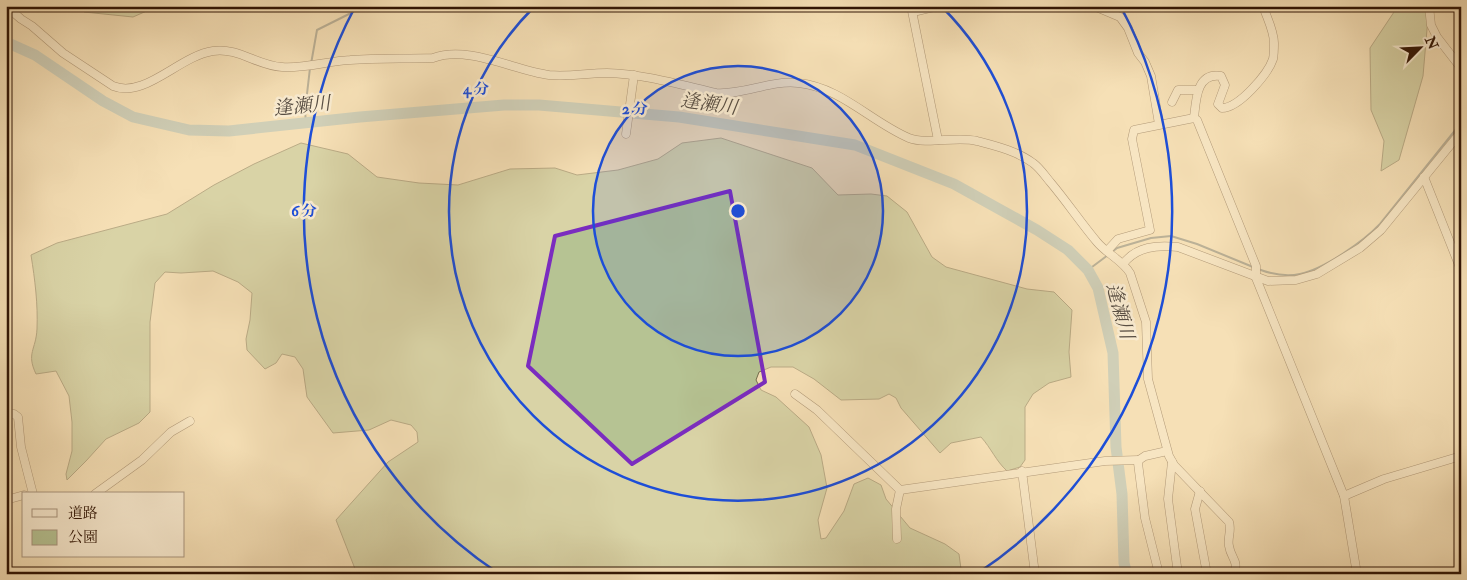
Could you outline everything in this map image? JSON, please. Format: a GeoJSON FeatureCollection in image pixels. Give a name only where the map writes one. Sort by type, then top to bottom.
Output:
{"type":"FeatureCollection","features":[{"type":"Feature","properties":{"kind":"street"},"geometry":{"type":"LineString","coordinates":[[6,6],[63,54],[119,89],[155,81],[186,60],[215,50],[228,50],[272,66],[283,68],[348,60],[433,58],[445,53],[473,56],[550,75],[606,73],[634,75],[725,93],[778,82],[810,85],[835,94],[910,139],[938,140],[961,138],[1024,157],[1039,169],[1099,244],[1123,264],[1130,273],[1146,322],[1148,379],[1167,450],[1172,462],[1230,524],[1231,530],[1228,544],[1236,563],[1234,574]]}},
{"type":"Feature","properties":{"kind":"street"},"geometry":{"type":"LineString","coordinates":[[938,6],[912,9],[938,140]]}},
{"type":"Feature","properties":{"kind":"street"},"geometry":{"type":"LineString","coordinates":[[1094,6],[1120,17],[1128,28],[1138,53],[1145,62],[1151,76],[1158,124]]}},
{"type":"Feature","properties":{"kind":"street"},"geometry":{"type":"LineString","coordinates":[[1263,6],[1274,42],[1272,61],[1265,73],[1237,104],[1227,108],[1222,108],[1218,104],[1225,85],[1221,76],[1216,75],[1204,80],[1197,90],[1194,118],[1199,126],[1344,496],[1357,574]]}},
{"type":"Feature","properties":{"kind":"street"},"geometry":{"type":"LineString","coordinates":[[1429,6],[1431,25],[1437,37],[1461,68]]}},
{"type":"Feature","properties":{"kind":"street"},"geometry":{"type":"LineString","coordinates":[[626,134],[634,75]]}},
{"type":"Feature","properties":{"kind":"street"},"geometry":{"type":"LineString","coordinates":[[1172,102],[1178,90],[1197,90]]}},
{"type":"Feature","properties":{"kind":"street"},"geometry":{"type":"LineString","coordinates":[[1108,251],[1118,239],[1150,230],[1132,134],[1135,130],[1158,124],[1194,118]]}},
{"type":"Feature","properties":{"kind":"street"},"geometry":{"type":"LineString","coordinates":[[1123,264],[1132,254],[1140,250],[1158,246],[1178,247],[1256,272],[1268,281],[1304,278],[1317,274],[1360,248],[1384,226],[1461,132]]}},
{"type":"Feature","properties":{"kind":"street"},"geometry":{"type":"LineString","coordinates":[[1424,178],[1461,270]]}},
{"type":"Feature","properties":{"kind":"street"},"geometry":{"type":"LineString","coordinates":[[795,394],[817,410],[900,490]]}},
{"type":"Feature","properties":{"kind":"street"},"geometry":{"type":"LineString","coordinates":[[6,414],[14,414],[18,417],[29,492]]}},
{"type":"Feature","properties":{"kind":"street"},"geometry":{"type":"LineString","coordinates":[[98,492],[142,460],[171,432],[190,421]]}},
{"type":"Feature","properties":{"kind":"street"},"geometry":{"type":"LineString","coordinates":[[900,490],[1111,460],[1136,460],[1167,450]]}},
{"type":"Feature","properties":{"kind":"street"},"geometry":{"type":"LineString","coordinates":[[1344,496],[1384,479],[1461,456]]}},
{"type":"Feature","properties":{"kind":"street"},"geometry":{"type":"LineString","coordinates":[[1136,460],[1145,518],[1158,574]]}},
{"type":"Feature","properties":{"kind":"street"},"geometry":{"type":"LineString","coordinates":[[1172,462],[1168,499],[1178,574]]}},
{"type":"Feature","properties":{"kind":"street"},"geometry":{"type":"LineString","coordinates":[[1022,472],[1035,574]]}},
{"type":"Feature","properties":{"kind":"street"},"geometry":{"type":"LineString","coordinates":[[897,539],[896,509],[900,490]]}},
{"type":"Feature","properties":{"kind":"street"},"geometry":{"type":"LineString","coordinates":[[1200,491],[1194,510],[1207,574]]}},
{"type":"Feature","properties":{"kind":"street"},"geometry":{"type":"LineString","coordinates":[[6,500],[22,496]]}},
{"type":"Feature","properties":{"kind":"highlighted area"},"geometry":{"type":"Polygon","coordinates":[[[730,191],[765,382],[632,464],[528,366],[555,236],[730,191]]]}},
{"type":"Feature","properties":{"kind":"green space"},"geometry":{"type":"Polygon","coordinates":[[[81,6],[158,6],[133,17],[84,12],[81,6]]]}},
{"type":"Feature","properties":{"kind":"green space"},"geometry":{"type":"Polygon","coordinates":[[[1398,6],[1429,6],[1423,76],[1399,160],[1381,171],[1384,141],[1371,110],[1370,48],[1398,6]]]}},
{"type":"Feature","properties":{"kind":"green space"},"geometry":{"type":"Polygon","coordinates":[[[721,138],[812,168],[838,195],[871,194],[887,196],[907,212],[932,257],[946,267],[1027,289],[1054,292],[1072,310],[1069,352],[1071,377],[1049,383],[1033,394],[1025,407],[1025,460],[1020,467],[1007,471],[981,437],[951,443],[940,453],[901,408],[896,398],[889,394],[879,399],[841,400],[814,379],[793,367],[771,367],[759,372],[756,380],[761,390],[776,397],[809,427],[821,455],[827,488],[818,520],[821,539],[826,538],[844,511],[854,484],[868,478],[881,485],[886,499],[910,528],[945,544],[959,554],[961,569],[957,574],[357,574],[336,520],[388,462],[418,442],[417,432],[411,425],[391,420],[369,430],[333,433],[307,397],[303,369],[295,357],[282,354],[276,363],[265,369],[247,350],[246,339],[250,320],[252,293],[238,282],[213,271],[165,272],[155,283],[150,322],[150,412],[139,423],[106,439],[67,480],[66,474],[72,451],[72,422],[69,396],[56,371],[36,374],[32,361],[37,320],[36,292],[31,255],[57,243],[167,214],[214,185],[254,164],[301,143],[348,154],[377,177],[419,183],[458,185],[510,169],[555,168],[577,175],[618,170],[658,159],[682,143],[721,138]]]}},
{"type":"Feature","properties":{"kind":"waterway"},"geometry":{"type":"LineString","coordinates":[[311,64],[317,30],[353,12],[358,6]]}},
{"type":"Feature","properties":{"kind":"waterway","name":"逢瀬川"},"geometry":{"type":"LineString","coordinates":[[6,42],[35,55],[103,101],[133,117],[189,130],[229,131],[360,117],[504,105],[539,105],[679,117],[855,145],[954,184],[1037,230],[1068,250],[1088,270],[1098,288],[1113,353],[1116,447],[1122,494],[1124,563],[1127,574]]}},
{"type":"Feature","properties":{"kind":"waterway"},"geometry":{"type":"LineString","coordinates":[[306,123],[305,111],[310,68]]}},
{"type":"Feature","properties":{"kind":"waterway"},"geometry":{"type":"LineString","coordinates":[[1258,269],[1279,274],[1300,274],[1320,267],[1354,246],[1380,224],[1461,123]]}},
{"type":"Feature","properties":{"kind":"waterway"},"geometry":{"type":"LineString","coordinates":[[1112,252],[1117,248],[1151,238],[1171,236],[1197,244],[1253,267]]}},
{"type":"Feature","properties":{"kind":"waterway"},"geometry":{"type":"LineString","coordinates":[[1088,270],[1108,255]]}}]}
